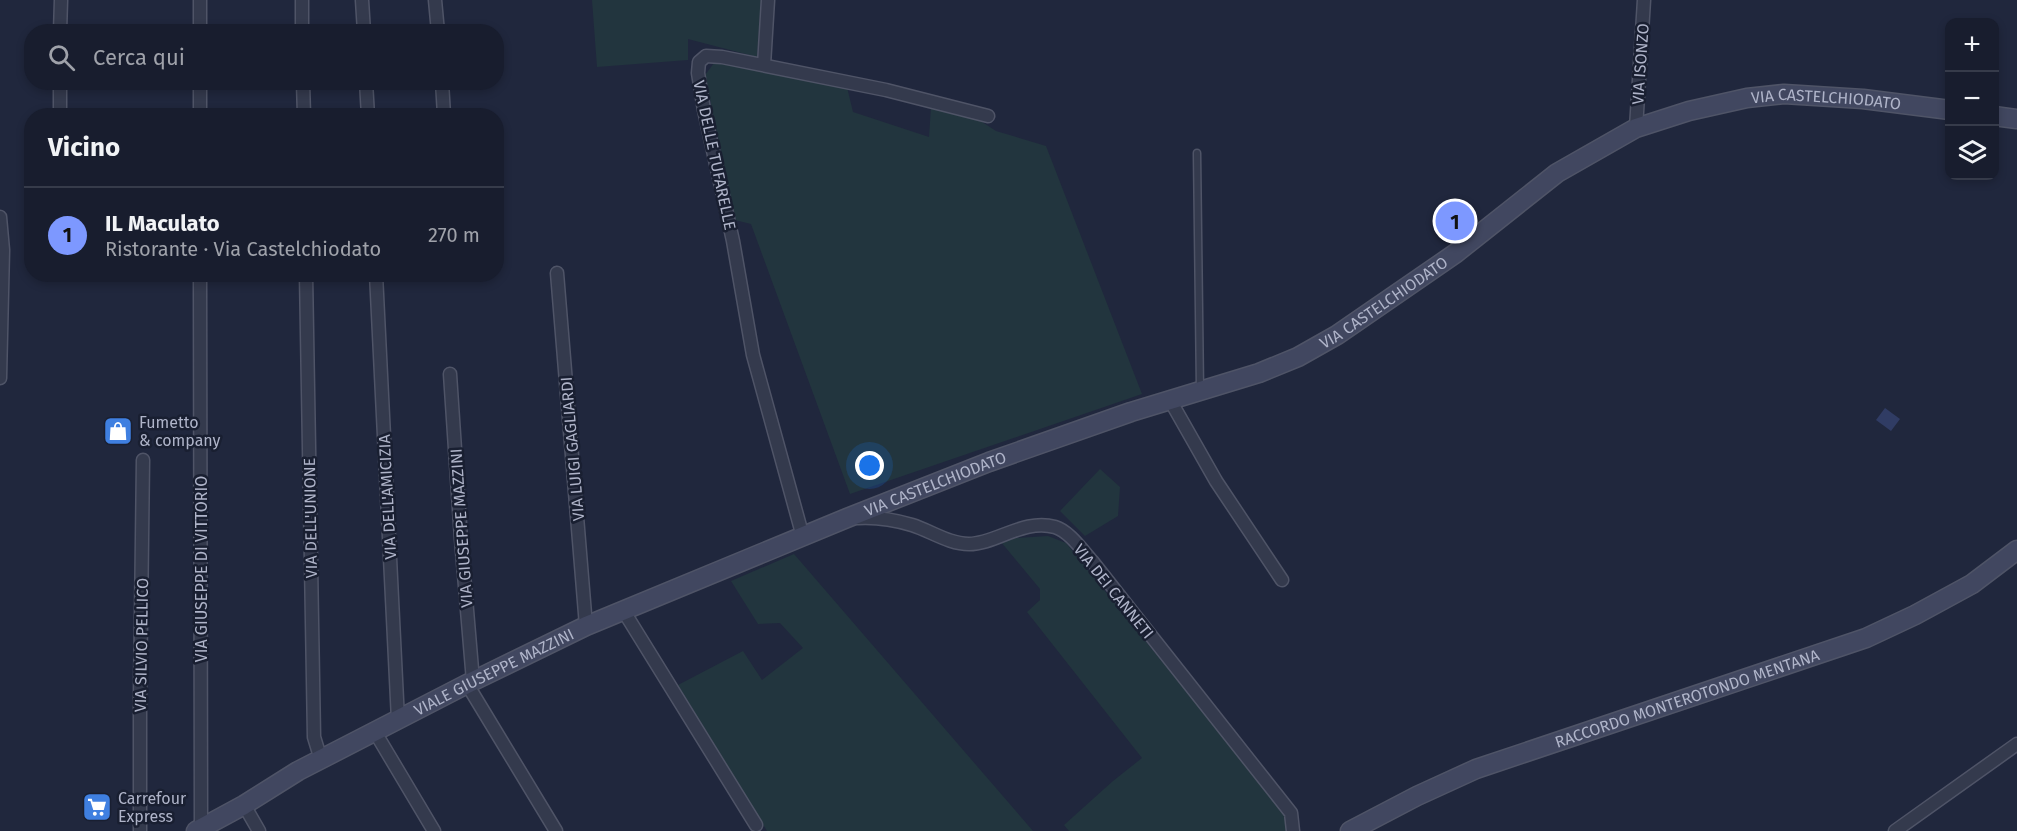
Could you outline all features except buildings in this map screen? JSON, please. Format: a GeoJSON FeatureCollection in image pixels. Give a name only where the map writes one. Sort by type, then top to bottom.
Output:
{"type":"FeatureCollection","features":[{"type":"Feature","properties":{"kind":"street"},"geometry":{"type":"LineString","coordinates":[[60,24],[61,0]]}},
{"type":"Feature","properties":{"kind":"street"},"geometry":{"type":"LineString","coordinates":[[200,0],[200,24]]}},
{"type":"Feature","properties":{"kind":"street"},"geometry":{"type":"LineString","coordinates":[[302,0],[302,24]]}},
{"type":"Feature","properties":{"kind":"street"},"geometry":{"type":"LineString","coordinates":[[362,0],[364,24]]}},
{"type":"Feature","properties":{"kind":"street"},"geometry":{"type":"LineString","coordinates":[[435,0],[437,24]]}},
{"type":"Feature","properties":{"kind":"street"},"geometry":{"type":"LineString","coordinates":[[764,65],[768,0]]}},
{"type":"Feature","properties":{"kind":"street","name":"VIA ISONZO"},"geometry":{"type":"LineString","coordinates":[[1635,128],[1644,0]]}},
{"type":"Feature","properties":{"kind":"street","name":"VIA DELLE TUFARELLE"},"geometry":{"type":"LineString","coordinates":[[803,537],[753,355],[733,241],[707,126],[698,73],[699,62],[706,56],[715,56],[764,65],[886,90],[988,116]]}},
{"type":"Feature","properties":{"kind":"street"},"geometry":{"type":"LineString","coordinates":[[60,90],[60,108]]}},
{"type":"Feature","properties":{"kind":"street"},"geometry":{"type":"LineString","coordinates":[[200,90],[200,108]]}},
{"type":"Feature","properties":{"kind":"street"},"geometry":{"type":"LineString","coordinates":[[303,90],[304,108]]}},
{"type":"Feature","properties":{"kind":"street"},"geometry":{"type":"LineString","coordinates":[[366,90],[368,108]]}},
{"type":"Feature","properties":{"kind":"street"},"geometry":{"type":"LineString","coordinates":[[442,90],[444,108]]}},
{"type":"Feature","properties":{"kind":"street","name":"VIA CASTELCHIODATO"},"geometry":{"type":"LineString","coordinates":[[803,537],[989,462],[1131,412],[1274,368],[1337,335],[1456,253],[1557,173],[1635,128],[1664,117],[1747,98],[1784,94],[1863,99],[1945,109]]}},
{"type":"Feature","properties":{"kind":"street"},"geometry":{"type":"LineString","coordinates":[[1999,117],[2017,119]]}},
{"type":"Feature","properties":{"kind":"street"},"geometry":{"type":"LineString","coordinates":[[0,217],[3,250],[0,378]]}},
{"type":"Feature","properties":{"kind":"street","name":"VIA LUIGI GAGLIARDI"},"geometry":{"type":"LineString","coordinates":[[557,273],[586,626]]}},
{"type":"Feature","properties":{"kind":"street","name":"VIA GIUSEPPE DI VITTORIO"},"geometry":{"type":"LineString","coordinates":[[199,830],[200,282]]}},
{"type":"Feature","properties":{"kind":"street","name":"VIA DELL'UNIONE"},"geometry":{"type":"LineString","coordinates":[[306,282],[314,737],[321,760]]}},
{"type":"Feature","properties":{"kind":"street","name":"VIA DELL'AMICIZIA"},"geometry":{"type":"LineString","coordinates":[[376,282],[398,720]]}},
{"type":"Feature","properties":{"kind":"street","name":"VIA GIUSEPPE MAZZINI"},"geometry":{"type":"LineString","coordinates":[[450,374],[470,683]]}},
{"type":"Feature","properties":{"kind":"street"},"geometry":{"type":"LineString","coordinates":[[1170,400],[1216,481],[1282,580]]}},
{"type":"Feature","properties":{"kind":"street","name":"VIA SILVIO PELLICO"},"geometry":{"type":"LineString","coordinates":[[140,831],[143,460]]}},
{"type":"Feature","properties":{"kind":"street","name":"VIA DEI CANNETI"},"geometry":{"type":"LineString","coordinates":[[847,518],[871,518],[903,523],[965,544],[1037,526],[1055,527],[1063,531],[1092,561],[1291,813],[1293,831]]}},
{"type":"Feature","properties":{"kind":"street","name":"VIALE GIUSEPPE MAZZINI"},"geometry":{"type":"LineString","coordinates":[[199,830],[298,771],[586,626],[803,537]]}},
{"type":"Feature","properties":{"kind":"street","name":"RACCORDO MONTEROTONDO MENTANA"},"geometry":{"type":"LineString","coordinates":[[1350,831],[1416,796],[1476,769],[1866,638],[1972,584],[2017,550]]}},
{"type":"Feature","properties":{"kind":"street"},"geometry":{"type":"LineString","coordinates":[[623,610],[756,825]]}},
{"type":"Feature","properties":{"kind":"street"},"geometry":{"type":"LineString","coordinates":[[470,683],[556,831]]}},
{"type":"Feature","properties":{"kind":"street"},"geometry":{"type":"LineString","coordinates":[[375,732],[434,831]]}},
{"type":"Feature","properties":{"kind":"street"},"geometry":{"type":"LineString","coordinates":[[1895,831],[2017,744]]}},
{"type":"Feature","properties":{"kind":"street"},"geometry":{"type":"LineString","coordinates":[[244,805],[259,831]]}},
{"type":"Feature","properties":{"kind":"lane"},"geometry":{"type":"LineString","coordinates":[[1197,153],[1200,391]]}},
{"type":"Feature","properties":{"kind":"shaded area"},"geometry":{"type":"Polygon","coordinates":[[[592,0],[761,0],[757,57],[688,39],[688,60],[597,67],[592,0]]]}},
{"type":"Feature","properties":{"kind":"shaded area"},"geometry":{"type":"Polygon","coordinates":[[[724,61],[847,87],[853,112],[929,137],[931,107],[979,120],[996,131],[1046,146],[1142,394],[850,494],[751,224],[735,220],[705,75],[714,63],[724,61]]]}},
{"type":"Feature","properties":{"kind":"shaded area"},"geometry":{"type":"Polygon","coordinates":[[[1100,469],[1120,487],[1118,516],[1085,536],[1060,511],[1100,469]]]}},
{"type":"Feature","properties":{"kind":"shaded area"},"geometry":{"type":"Polygon","coordinates":[[[1048,536],[1066,543],[1288,817],[1289,831],[1069,831],[1064,825],[1142,758],[1027,612],[1040,600],[1040,589],[1001,542],[1017,538],[1048,536]]]}},
{"type":"Feature","properties":{"kind":"shaded area"},"geometry":{"type":"Polygon","coordinates":[[[794,554],[1033,831],[767,831],[678,685],[743,651],[762,680],[803,648],[780,623],[758,624],[731,581],[794,554]]]}},
{"type":"Feature","properties":{"kind":"water"},"geometry":{"type":"Polygon","coordinates":[[[1885,408],[1900,419],[1891,431],[1876,420],[1885,408]]]}},
{"type":"Feature","properties":{"kind":"place","name":"IL Maculato"},"geometry":{"type":"Point","coordinates":[1455,221]}},
{"type":"Feature","properties":{"kind":"place","name":"Fumetto & company"},"geometry":{"type":"Point","coordinates":[118,431]}},
{"type":"Feature","properties":{"kind":"place","name":"Carrefour Express"},"geometry":{"type":"Point","coordinates":[97,807]}}]}
